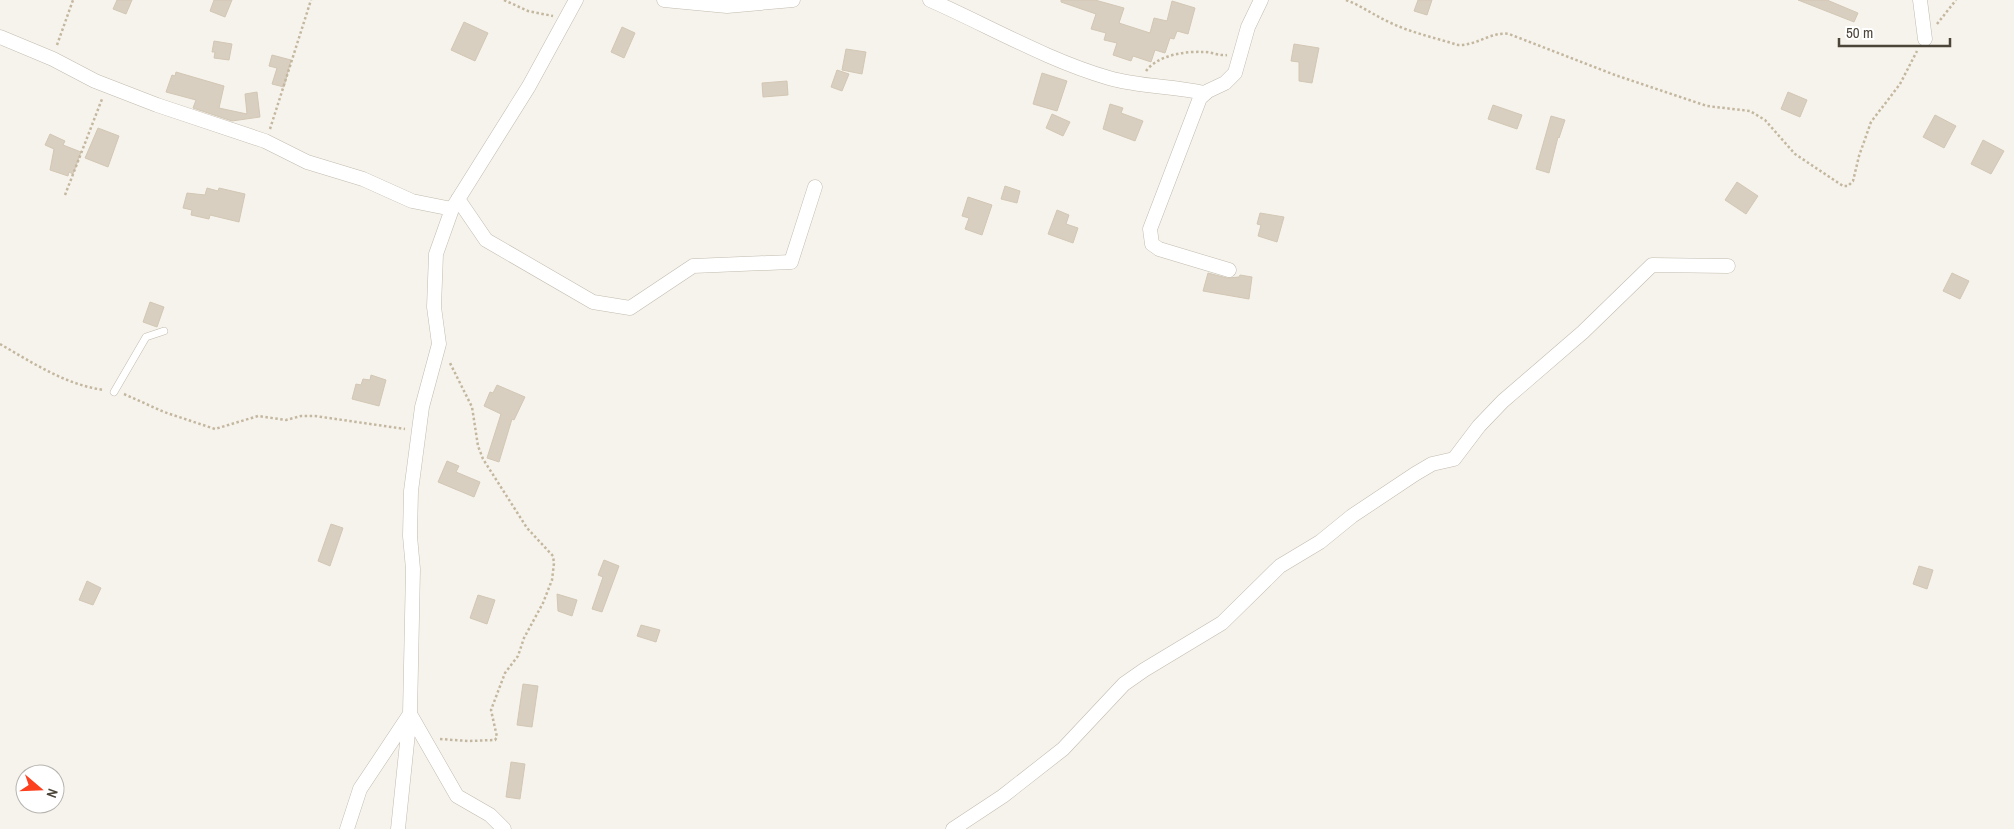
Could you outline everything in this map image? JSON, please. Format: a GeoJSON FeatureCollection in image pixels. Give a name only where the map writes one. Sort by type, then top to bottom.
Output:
{"type":"FeatureCollection","features":[{"type":"Feature","properties":{"kind":"street"},"geometry":{"type":"LineString","coordinates":[[398,829],[410,714],[414,569],[411,512],[422,407],[439,344],[434,307],[434,268],[439,242],[455,204],[529,86],[576,0]]}},
{"type":"Feature","properties":{"kind":"street"},"geometry":{"type":"LineString","coordinates":[[664,0],[727,6],[793,0]]}},
{"type":"Feature","properties":{"kind":"street"},"geometry":{"type":"LineString","coordinates":[[930,0],[1087,71],[1122,82],[1204,93]]}},
{"type":"Feature","properties":{"kind":"street"},"geometry":{"type":"LineString","coordinates":[[1228,270],[1158,249],[1152,244],[1150,238],[1156,211],[1197,104],[1204,93],[1231,78],[1241,53],[1250,21],[1261,0]]}},
{"type":"Feature","properties":{"kind":"street"},"geometry":{"type":"LineString","coordinates":[[1920,0],[1925,39]]}},
{"type":"Feature","properties":{"kind":"street"},"geometry":{"type":"LineString","coordinates":[[0,37],[53,59],[107,86],[156,106],[265,141],[307,162],[364,179],[412,201],[455,204],[486,240],[593,302],[630,308],[694,266],[791,262],[815,187]]}},
{"type":"Feature","properties":{"kind":"street"},"geometry":{"type":"LineString","coordinates":[[953,829],[1003,796],[1063,749],[1124,684],[1222,623],[1280,566],[1320,542],[1352,516],[1415,474],[1432,464],[1454,459],[1479,426],[1503,401],[1583,332],[1652,264],[1728,266]]}},
{"type":"Feature","properties":{"kind":"street"},"geometry":{"type":"LineString","coordinates":[[410,714],[457,796],[490,815],[504,829]]}},
{"type":"Feature","properties":{"kind":"street"},"geometry":{"type":"LineString","coordinates":[[347,829],[360,789],[410,714]]}},
{"type":"Feature","properties":{"kind":"lane"},"geometry":{"type":"LineString","coordinates":[[114,392],[146,337],[164,331]]}},
{"type":"Feature","properties":{"kind":"path"},"geometry":{"type":"LineString","coordinates":[[53,59],[73,0]]}},
{"type":"Feature","properties":{"kind":"path"},"geometry":{"type":"LineString","coordinates":[[265,141],[275,118],[311,0]]}},
{"type":"Feature","properties":{"kind":"path"},"geometry":{"type":"LineString","coordinates":[[504,0],[544,15],[567,18]]}},
{"type":"Feature","properties":{"kind":"path"},"geometry":{"type":"LineString","coordinates":[[1346,0],[1360,5],[1394,25],[1458,45],[1467,46],[1502,33],[1509,34],[1615,75],[1707,106],[1750,111],[1765,120],[1794,154],[1843,186],[1848,186],[1853,181],[1859,156],[1871,122],[1900,84],[1925,39],[1956,0]]}},
{"type":"Feature","properties":{"kind":"path"},"geometry":{"type":"LineString","coordinates":[[1138,83],[1150,65],[1164,57],[1198,52],[1220,55],[1241,53]]}},
{"type":"Feature","properties":{"kind":"path"},"geometry":{"type":"LineString","coordinates":[[65,195],[107,86]]}},
{"type":"Feature","properties":{"kind":"path"},"geometry":{"type":"LineString","coordinates":[[0,344],[52,373],[88,388],[128,395],[164,412],[215,429],[258,416],[286,420],[302,416],[398,427],[419,432]]}},
{"type":"Feature","properties":{"kind":"path"},"geometry":{"type":"LineString","coordinates":[[422,734],[444,740],[495,740],[498,734],[490,710],[506,673],[518,656],[524,638],[543,603],[552,580],[554,564],[552,556],[527,528],[483,459],[478,446],[472,407],[439,344]]}},
{"type":"Feature","properties":{"kind":"building"},"geometry":{"type":"Polygon","coordinates":[[[117,0],[132,0],[126,14],[113,9],[117,0]]]}},
{"type":"Feature","properties":{"kind":"building"},"geometry":{"type":"Polygon","coordinates":[[[214,0],[232,0],[225,17],[210,11],[214,0]]]}},
{"type":"Feature","properties":{"kind":"building"},"geometry":{"type":"Polygon","coordinates":[[[1061,0],[1095,0],[1124,8],[1119,23],[1150,33],[1154,18],[1167,21],[1172,1],[1195,8],[1188,34],[1177,31],[1174,39],[1170,38],[1165,53],[1155,50],[1151,62],[1133,56],[1131,61],[1113,55],[1117,43],[1104,40],[1106,33],[1091,29],[1096,14],[1061,2],[1061,0]]]}},
{"type":"Feature","properties":{"kind":"building"},"geometry":{"type":"Polygon","coordinates":[[[1418,0],[1432,0],[1427,15],[1414,11],[1418,0]]]}},
{"type":"Feature","properties":{"kind":"building"},"geometry":{"type":"Polygon","coordinates":[[[1798,0],[1827,0],[1858,13],[1854,22],[1798,0]]]}},
{"type":"Feature","properties":{"kind":"building"},"geometry":{"type":"Polygon","coordinates":[[[464,22],[488,33],[475,61],[451,50],[464,22]]]}},
{"type":"Feature","properties":{"kind":"building"},"geometry":{"type":"Polygon","coordinates":[[[622,27],[635,33],[624,58],[611,52],[622,27]]]}},
{"type":"Feature","properties":{"kind":"building"},"geometry":{"type":"Polygon","coordinates":[[[214,41],[232,44],[229,60],[214,58],[215,52],[212,52],[214,41]]]}},
{"type":"Feature","properties":{"kind":"building"},"geometry":{"type":"Polygon","coordinates":[[[1294,44],[1319,48],[1312,83],[1299,81],[1299,62],[1291,61],[1294,44]]]}},
{"type":"Feature","properties":{"kind":"building"},"geometry":{"type":"Polygon","coordinates":[[[846,49],[866,52],[862,74],[842,70],[846,49]]]}},
{"type":"Feature","properties":{"kind":"building"},"geometry":{"type":"Polygon","coordinates":[[[272,55],[291,60],[284,87],[272,84],[277,68],[269,66],[272,55]]]}},
{"type":"Feature","properties":{"kind":"building"},"geometry":{"type":"Polygon","coordinates":[[[837,70],[849,74],[842,91],[831,87],[837,70]]]}},
{"type":"Feature","properties":{"kind":"building"},"geometry":{"type":"Polygon","coordinates":[[[176,72],[224,86],[219,108],[247,114],[245,94],[257,92],[260,117],[232,121],[193,108],[196,100],[166,92],[172,75],[175,76],[176,72]]]}},
{"type":"Feature","properties":{"kind":"building"},"geometry":{"type":"Polygon","coordinates":[[[1042,73],[1067,81],[1057,111],[1033,104],[1042,73]]]}},
{"type":"Feature","properties":{"kind":"building"},"geometry":{"type":"Polygon","coordinates":[[[787,81],[788,95],[763,97],[762,83],[787,81]]]}},
{"type":"Feature","properties":{"kind":"building"},"geometry":{"type":"Polygon","coordinates":[[[1788,92],[1807,100],[1800,117],[1781,109],[1788,92]]]}},
{"type":"Feature","properties":{"kind":"building"},"geometry":{"type":"Polygon","coordinates":[[[1110,104],[1123,108],[1121,113],[1143,121],[1135,141],[1103,129],[1110,104]]]}},
{"type":"Feature","properties":{"kind":"building"},"geometry":{"type":"Polygon","coordinates":[[[1493,105],[1522,115],[1517,129],[1488,119],[1493,105]]]}},
{"type":"Feature","properties":{"kind":"building"},"geometry":{"type":"Polygon","coordinates":[[[1052,114],[1070,122],[1063,136],[1046,128],[1052,114]]]}},
{"type":"Feature","properties":{"kind":"building"},"geometry":{"type":"Polygon","coordinates":[[[1935,115],[1956,126],[1944,148],[1923,137],[1935,115]]]}},
{"type":"Feature","properties":{"kind":"building"},"geometry":{"type":"Polygon","coordinates":[[[1551,116],[1565,120],[1558,137],[1549,173],[1536,169],[1551,116]]]}},
{"type":"Feature","properties":{"kind":"building"},"geometry":{"type":"Polygon","coordinates":[[[98,128],[119,136],[108,167],[85,158],[98,128]]]}},
{"type":"Feature","properties":{"kind":"building"},"geometry":{"type":"Polygon","coordinates":[[[50,134],[65,141],[63,145],[81,152],[73,174],[69,172],[68,176],[50,170],[54,149],[45,145],[50,134]]]}},
{"type":"Feature","properties":{"kind":"building"},"geometry":{"type":"Polygon","coordinates":[[[1983,140],[2004,151],[1991,174],[1971,164],[1983,140]]]}},
{"type":"Feature","properties":{"kind":"building"},"geometry":{"type":"Polygon","coordinates":[[[1737,182],[1758,196],[1746,214],[1725,200],[1737,182]]]}},
{"type":"Feature","properties":{"kind":"building"},"geometry":{"type":"Polygon","coordinates":[[[1005,186],[1020,191],[1017,203],[1001,199],[1005,186]]]}},
{"type":"Feature","properties":{"kind":"building"},"geometry":{"type":"Polygon","coordinates":[[[207,188],[218,191],[219,188],[245,194],[239,222],[210,215],[209,219],[191,215],[192,210],[183,208],[187,193],[205,195],[207,188]]]}},
{"type":"Feature","properties":{"kind":"building"},"geometry":{"type":"Polygon","coordinates":[[[968,197],[992,205],[982,235],[965,229],[969,218],[962,216],[968,197]]]}},
{"type":"Feature","properties":{"kind":"building"},"geometry":{"type":"Polygon","coordinates":[[[1057,210],[1069,215],[1066,224],[1078,228],[1073,243],[1048,234],[1057,210]]]}},
{"type":"Feature","properties":{"kind":"building"},"geometry":{"type":"Polygon","coordinates":[[[1260,213],[1284,217],[1277,242],[1258,236],[1261,225],[1257,224],[1260,213]]]}},
{"type":"Feature","properties":{"kind":"building"},"geometry":{"type":"Polygon","coordinates":[[[1208,273],[1227,278],[1239,277],[1240,275],[1252,277],[1249,299],[1203,291],[1208,273]]]}},
{"type":"Feature","properties":{"kind":"building"},"geometry":{"type":"Polygon","coordinates":[[[1952,273],[1969,281],[1960,299],[1943,291],[1952,273]]]}},
{"type":"Feature","properties":{"kind":"building"},"geometry":{"type":"Polygon","coordinates":[[[150,302],[164,307],[157,327],[143,322],[150,302]]]}},
{"type":"Feature","properties":{"kind":"building"},"geometry":{"type":"Polygon","coordinates":[[[371,375],[386,380],[379,406],[352,399],[356,384],[361,385],[363,379],[370,380],[371,375]]]}},
{"type":"Feature","properties":{"kind":"building"},"geometry":{"type":"Polygon","coordinates":[[[497,385],[525,397],[514,420],[512,419],[499,462],[487,458],[501,414],[484,406],[490,392],[493,393],[497,385]]]}},
{"type":"Feature","properties":{"kind":"building"},"geometry":{"type":"Polygon","coordinates":[[[447,461],[459,466],[456,472],[480,482],[474,497],[438,482],[447,461]]]}},
{"type":"Feature","properties":{"kind":"building"},"geometry":{"type":"Polygon","coordinates":[[[331,524],[343,528],[330,566],[318,561],[331,524]]]}},
{"type":"Feature","properties":{"kind":"building"},"geometry":{"type":"Polygon","coordinates":[[[604,560],[619,566],[602,612],[592,609],[603,577],[598,575],[604,560]]]}},
{"type":"Feature","properties":{"kind":"building"},"geometry":{"type":"Polygon","coordinates":[[[1919,566],[1933,570],[1927,589],[1913,584],[1919,566]]]}},
{"type":"Feature","properties":{"kind":"building"},"geometry":{"type":"Polygon","coordinates":[[[87,581],[101,588],[93,605],[79,600],[87,581]]]}},
{"type":"Feature","properties":{"kind":"building"},"geometry":{"type":"Polygon","coordinates":[[[557,594],[577,600],[572,616],[558,611],[557,594]]]}},
{"type":"Feature","properties":{"kind":"building"},"geometry":{"type":"Polygon","coordinates":[[[478,595],[495,600],[487,624],[470,618],[478,595]]]}},
{"type":"Feature","properties":{"kind":"building"},"geometry":{"type":"Polygon","coordinates":[[[641,625],[660,630],[656,642],[637,636],[641,625]]]}},
{"type":"Feature","properties":{"kind":"building"},"geometry":{"type":"Polygon","coordinates":[[[523,684],[538,686],[532,727],[517,725],[523,684]]]}},
{"type":"Feature","properties":{"kind":"building"},"geometry":{"type":"Polygon","coordinates":[[[511,762],[525,764],[520,799],[506,797],[511,762]]]}}]}
